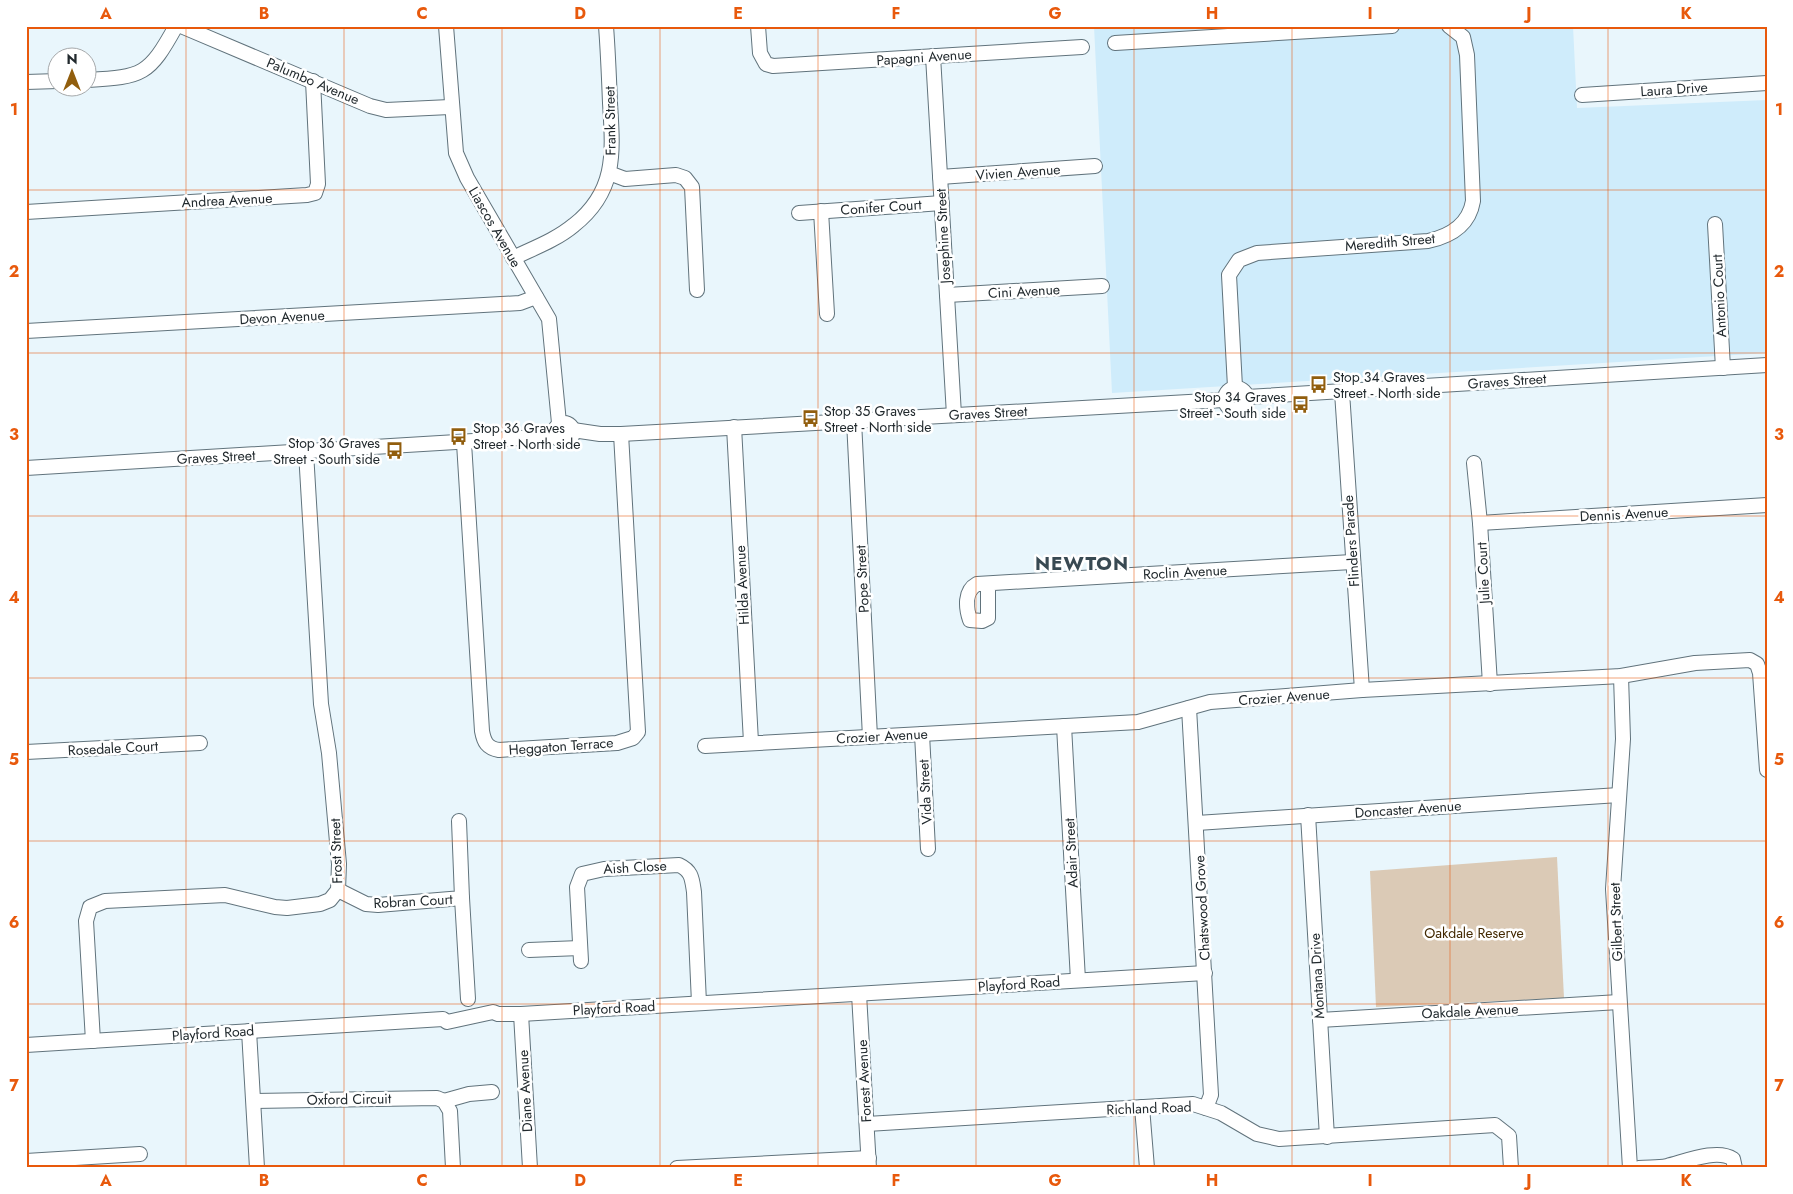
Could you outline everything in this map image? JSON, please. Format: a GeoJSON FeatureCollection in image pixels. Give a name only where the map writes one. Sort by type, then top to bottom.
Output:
{"type":"FeatureCollection","features":[{"type":"Feature","properties":{"kind":"street"},"geometry":{"type":"LineString","coordinates":[[98,79],[126,76],[146,70],[161,54],[176,26]]}},
{"type":"Feature","properties":{"kind":"street","name":"Palumbo Avenue"},"geometry":{"type":"LineString","coordinates":[[181,26],[370,106],[386,110],[450,108]]}},
{"type":"Feature","properties":{"kind":"street","name":"Liascos Avenue"},"geometry":{"type":"LineString","coordinates":[[446,26],[450,108],[456,153],[460,166],[549,319],[557,430]]}},
{"type":"Feature","properties":{"kind":"street","name":"Frank Street"},"geometry":{"type":"LineString","coordinates":[[513,258],[563,233],[575,224],[594,204],[609,173],[613,155],[606,26]]}},
{"type":"Feature","properties":{"kind":"street","name":"Papagni Avenue"},"geometry":{"type":"LineString","coordinates":[[758,26],[760,53],[766,64],[773,66],[1082,47]]}},
{"type":"Feature","properties":{"kind":"street"},"geometry":{"type":"LineString","coordinates":[[1115,43],[1174,33],[1392,26]]}},
{"type":"Feature","properties":{"kind":"street","name":"Meredith Street"},"geometry":{"type":"LineString","coordinates":[[1235,387],[1229,275],[1239,260],[1257,253],[1428,241],[1449,235],[1465,222],[1471,211],[1473,201],[1467,55],[1463,37],[1450,26]]}},
{"type":"Feature","properties":{"kind":"street","name":"Josephine Street"},"geometry":{"type":"LineString","coordinates":[[933,56],[954,415]]}},
{"type":"Feature","properties":{"kind":"street"},"geometry":{"type":"LineString","coordinates":[[26,82],[48,81]]}},
{"type":"Feature","properties":{"kind":"street","name":"Andrea Avenue"},"geometry":{"type":"LineString","coordinates":[[26,212],[315,193],[318,184],[313,81]]}},
{"type":"Feature","properties":{"kind":"street","name":"Laura Drive"},"geometry":{"type":"LineString","coordinates":[[1582,95],[1767,83]]}},
{"type":"Feature","properties":{"kind":"street","name":"Vivien Avenue"},"geometry":{"type":"LineString","coordinates":[[940,177],[1095,166]]}},
{"type":"Feature","properties":{"kind":"street"},"geometry":{"type":"LineString","coordinates":[[609,173],[625,179],[676,175],[686,178],[692,187],[697,290]]}},
{"type":"Feature","properties":{"kind":"street","name":"Conifer Court"},"geometry":{"type":"LineString","coordinates":[[799,213],[942,204]]}},
{"type":"Feature","properties":{"kind":"street","name":"Conifer Court"},"geometry":{"type":"LineString","coordinates":[[821,211],[827,314]]}},
{"type":"Feature","properties":{"kind":"street","name":"Antonio Court"},"geometry":{"type":"LineString","coordinates":[[1715,224],[1723,368]]}},
{"type":"Feature","properties":{"kind":"street","name":"Cini Avenue"},"geometry":{"type":"LineString","coordinates":[[947,295],[1102,286]]}},
{"type":"Feature","properties":{"kind":"street","name":"Devon Avenue"},"geometry":{"type":"LineString","coordinates":[[26,331],[520,303],[536,297]]}},
{"type":"Feature","properties":{"kind":"street","name":"Graves Street"},"geometry":{"type":"LineString","coordinates":[[1247,398],[1767,366]]}},
{"type":"Feature","properties":{"kind":"street"},"geometry":{"type":"LineString","coordinates":[[1235,387],[1242,389],[1247,398],[1244,406],[1238,410],[1227,406],[1224,400],[1226,392],[1235,387]]}},
{"type":"Feature","properties":{"kind":"street","name":"Flinders Parade"},"geometry":{"type":"LineString","coordinates":[[1342,392],[1362,690]]}},
{"type":"Feature","properties":{"kind":"street","name":"Graves Street"},"geometry":{"type":"LineString","coordinates":[[26,468],[464,443],[557,430],[560,440],[567,440],[572,436],[573,430],[600,434],[621,434],[1224,400]]}},
{"type":"Feature","properties":{"kind":"street","name":"Pope Street"},"geometry":{"type":"LineString","coordinates":[[854,421],[870,737]]}},
{"type":"Feature","properties":{"kind":"street","name":"Hilda Avenue"},"geometry":{"type":"LineString","coordinates":[[734,427],[751,742]]}},
{"type":"Feature","properties":{"kind":"street","name":"Heggaton Terrace"},"geometry":{"type":"LineString","coordinates":[[464,443],[482,730],[485,742],[490,748],[499,750],[617,743],[633,738],[638,732],[621,434]]}},
{"type":"Feature","properties":{"kind":"street","name":"Frost Street"},"geometry":{"type":"LineString","coordinates":[[93,1041],[87,931],[90,907],[105,901],[225,895],[287,908],[320,904],[330,900],[338,890],[339,864],[329,754],[321,704],[306,452]]}},
{"type":"Feature","properties":{"kind":"street","name":"Julie Court"},"geometry":{"type":"LineString","coordinates":[[1474,463],[1480,523],[1490,684]]}},
{"type":"Feature","properties":{"kind":"street","name":"Dennis Avenue"},"geometry":{"type":"LineString","coordinates":[[1480,523],[1767,506]]}},
{"type":"Feature","properties":{"kind":"street","name":"Roclin Avenue"},"geometry":{"type":"LineString","coordinates":[[988,584],[1352,562]]}},
{"type":"Feature","properties":{"kind":"street","name":"Crozier Avenue"},"geometry":{"type":"LineString","coordinates":[[705,746],[1138,722],[1210,702],[1362,690],[1621,676],[1695,663],[1750,660],[1757,664],[1760,673],[1767,770]]}},
{"type":"Feature","properties":{"kind":"street","name":"Gilbert Street"},"geometry":{"type":"LineString","coordinates":[[1621,676],[1623,739],[1614,889],[1630,1168]]}},
{"type":"Feature","properties":{"kind":"street","name":"Chatswood Grove"},"geometry":{"type":"LineString","coordinates":[[1190,708],[1211,1095],[1206,1108]]}},
{"type":"Feature","properties":{"kind":"street","name":"Adair Street"},"geometry":{"type":"LineString","coordinates":[[1064,726],[1078,980]]}},
{"type":"Feature","properties":{"kind":"street","name":"Vida Street"},"geometry":{"type":"LineString","coordinates":[[922,734],[928,849]]}},
{"type":"Feature","properties":{"kind":"street","name":"Rosedale Court"},"geometry":{"type":"LineString","coordinates":[[26,752],[200,743]]}},
{"type":"Feature","properties":{"kind":"street","name":"Doncaster Avenue"},"geometry":{"type":"LineString","coordinates":[[1197,823],[1619,795]]}},
{"type":"Feature","properties":{"kind":"street","name":"Montana Drive"},"geometry":{"type":"LineString","coordinates":[[1308,816],[1327,1136]]}},
{"type":"Feature","properties":{"kind":"street","name":"Robran Court"},"geometry":{"type":"LineString","coordinates":[[459,821],[468,999]]}},
{"type":"Feature","properties":{"kind":"street","name":"Aish Close"},"geometry":{"type":"LineString","coordinates":[[529,950],[580,955],[577,887],[582,874],[604,869],[678,865],[687,869],[691,875],[694,892],[700,1003]]}},
{"type":"Feature","properties":{"kind":"street","name":"Robran Court"},"geometry":{"type":"LineString","coordinates":[[338,890],[366,904],[378,905],[462,898]]}},
{"type":"Feature","properties":{"kind":"street","name":"Playford Road"},"geometry":{"type":"LineString","coordinates":[[26,1045],[443,1020],[447,1022],[493,1012],[498,1014],[521,1014],[1205,972]]}},
{"type":"Feature","properties":{"kind":"street","name":"Forest Avenue"},"geometry":{"type":"LineString","coordinates":[[859,994],[869,1163]]}},
{"type":"Feature","properties":{"kind":"street","name":"Oakdale Avenue"},"geometry":{"type":"LineString","coordinates":[[1320,1020],[1619,1002]]}},
{"type":"Feature","properties":{"kind":"street","name":"Diane Avenue"},"geometry":{"type":"LineString","coordinates":[[521,1014],[530,1168]]}},
{"type":"Feature","properties":{"kind":"street"},"geometry":{"type":"LineString","coordinates":[[249,1031],[257,1168]]}},
{"type":"Feature","properties":{"kind":"street","name":"Oxford Circuit"},"geometry":{"type":"LineString","coordinates":[[254,1101],[429,1097],[444,1101],[463,1095],[492,1092]]}},
{"type":"Feature","properties":{"kind":"street"},"geometry":{"type":"LineString","coordinates":[[444,1101],[450,1111],[454,1168]]}},
{"type":"Feature","properties":{"kind":"street","name":"Richland Road"},"geometry":{"type":"LineString","coordinates":[[867,1124],[1193,1104],[1206,1108],[1270,1138],[1495,1125],[1509,1136],[1510,1168]]}},
{"type":"Feature","properties":{"kind":"street"},"geometry":{"type":"LineString","coordinates":[[1142,1107],[1147,1168]]}},
{"type":"Feature","properties":{"kind":"street"},"geometry":{"type":"LineString","coordinates":[[26,1161],[140,1154]]}},
{"type":"Feature","properties":{"kind":"street"},"geometry":{"type":"LineString","coordinates":[[1639,1168],[1666,1166],[1696,1157],[1726,1156],[1733,1160],[1735,1168]]}},
{"type":"Feature","properties":{"kind":"street"},"geometry":{"type":"LineString","coordinates":[[677,1168],[869,1163]]}},
{"type":"Feature","properties":{"kind":"shaded area"},"geometry":{"type":"Polygon","coordinates":[[[1094,26],[1573,26],[1577,108],[1767,100],[1767,353],[1112,393],[1094,26]]]}},
{"type":"Feature","properties":{"kind":"green space","name":"Oakdale Reserve"},"geometry":{"type":"Polygon","coordinates":[[[1557,857],[1564,998],[1376,1007],[1370,871],[1557,857]]]}},
{"type":"Feature","properties":{"kind":"place","name":"Stop 34 Graves Street - North side"},"geometry":{"type":"Point","coordinates":[1319,385]}},
{"type":"Feature","properties":{"kind":"place","name":"Stop 34 Graves Street - South side"},"geometry":{"type":"Point","coordinates":[1300,405]}},
{"type":"Feature","properties":{"kind":"place","name":"Stop 35 Graves Street - North side"},"geometry":{"type":"Point","coordinates":[810,419]}},
{"type":"Feature","properties":{"kind":"place","name":"Stop 36 Graves Street - North side"},"geometry":{"type":"Point","coordinates":[459,436]}},
{"type":"Feature","properties":{"kind":"place","name":"Stop 36 Graves Street - South side"},"geometry":{"type":"Point","coordinates":[394,451]}},
{"type":"Feature","properties":{"kind":"district","name":"NEWTON"},"geometry":{"type":"Point","coordinates":[1082,563]}}]}
